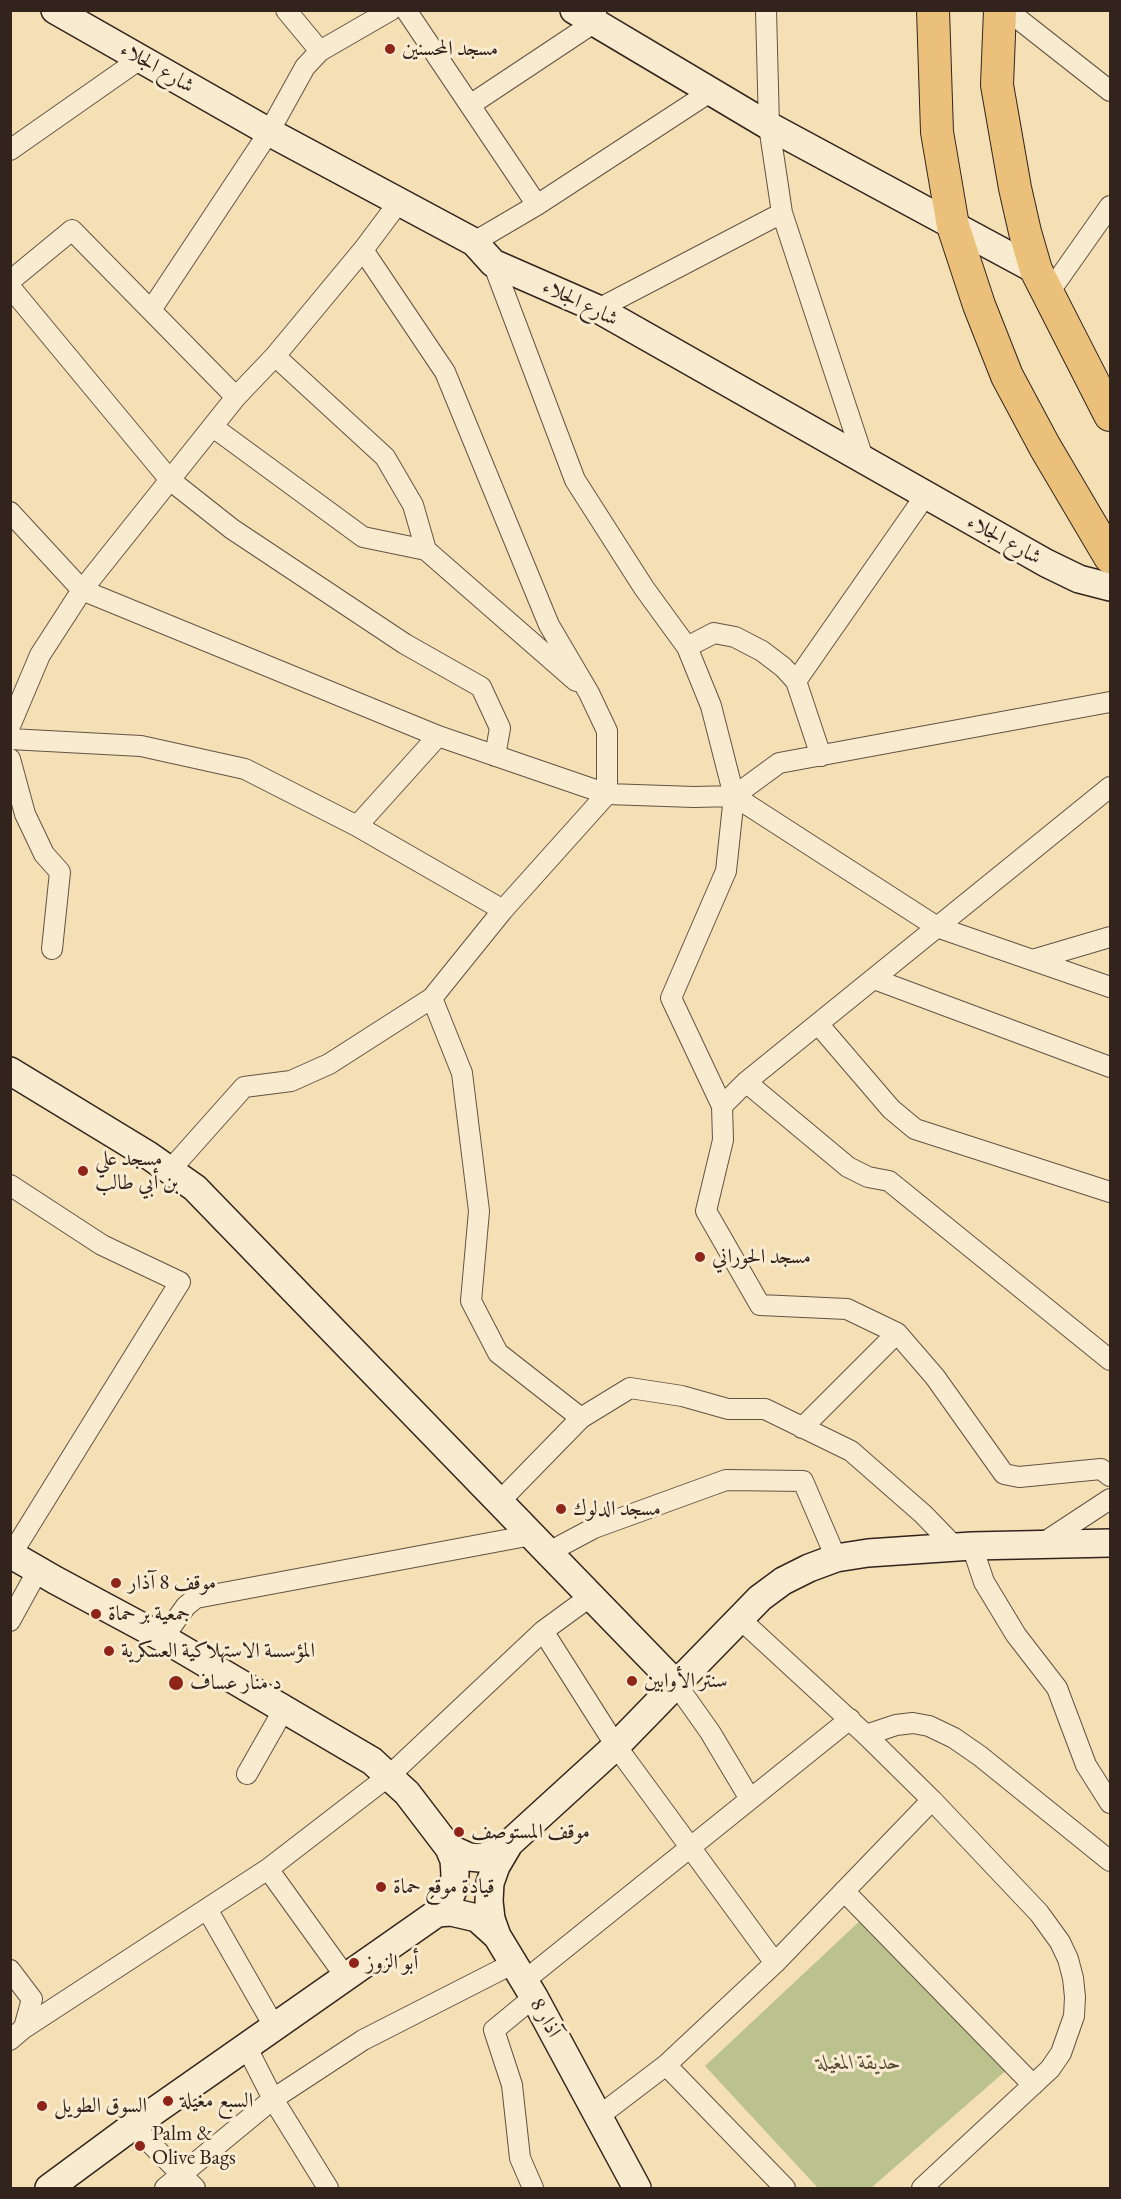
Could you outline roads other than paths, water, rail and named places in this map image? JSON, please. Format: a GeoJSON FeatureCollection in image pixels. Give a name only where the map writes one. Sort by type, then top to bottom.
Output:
{"type":"FeatureCollection","features":[{"type":"Feature","properties":{"kind":"main road","name":"شارع الجلاء"},"geometry":{"type":"LineString","coordinates":[[55,10],[268,132],[474,242],[493,263],[598,309],[1046,563],[1079,579],[1110,587]]}},
{"type":"Feature","properties":{"kind":"main road"},"geometry":{"type":"LineString","coordinates":[[933,10],[938,132],[953,226],[978,305],[1007,376],[1045,447],[1110,557]]}},
{"type":"Feature","properties":{"kind":"main road"},"geometry":{"type":"LineString","coordinates":[[1000,10],[997,85],[1015,188],[1042,282],[1108,402]]}},
{"type":"Feature","properties":{"kind":"main road"},"geometry":{"type":"LineString","coordinates":[[588,14],[710,92],[953,226],[1042,282]]}},
{"type":"Feature","properties":{"kind":"main road"},"geometry":{"type":"LineString","coordinates":[[10,1071],[171,1169],[216,1207],[676,1684]]}},
{"type":"Feature","properties":{"kind":"main road"},"geometry":{"type":"LineString","coordinates":[[449,1848],[469,1857],[480,1858],[501,1851],[616,1746],[760,1598],[783,1581],[809,1568],[836,1558],[868,1553],[964,1547],[1110,1543]]}},
{"type":"Feature","properties":{"kind":"main road"},"geometry":{"type":"LineString","coordinates":[[11,1554],[163,1638],[354,1749],[390,1775],[408,1793],[449,1848],[454,1867],[454,1887],[449,1900],[437,1913],[274,2026],[51,2188]]}},
{"type":"Feature","properties":{"kind":"main road","name":"8 آذار"},"geometry":{"type":"LineString","coordinates":[[509,1844],[496,1866],[490,1883],[490,1910],[497,1936],[524,1980],[636,2188]]}},
{"type":"Feature","properties":{"kind":"main road"},"geometry":{"type":"LineString","coordinates":[[437,1913],[451,1912],[477,1918],[497,1936]]}},
{"type":"Feature","properties":{"kind":"street"},"geometry":{"type":"LineString","coordinates":[[286,10],[320,51]]}},
{"type":"Feature","properties":{"kind":"street"},"geometry":{"type":"LineString","coordinates":[[151,310],[268,132],[305,67],[320,51],[391,10]]}},
{"type":"Feature","properties":{"kind":"street"},"geometry":{"type":"LineString","coordinates":[[406,10],[537,205]]}},
{"type":"Feature","properties":{"kind":"street"},"geometry":{"type":"LineString","coordinates":[[766,10],[769,126],[782,213],[864,461]]}},
{"type":"Feature","properties":{"kind":"street"},"geometry":{"type":"LineString","coordinates":[[1007,10],[1110,91]]}},
{"type":"Feature","properties":{"kind":"street"},"geometry":{"type":"LineString","coordinates":[[470,105],[588,14]]}},
{"type":"Feature","properties":{"kind":"street"},"geometry":{"type":"LineString","coordinates":[[10,150],[140,59]]}},
{"type":"Feature","properties":{"kind":"street"},"geometry":{"type":"LineString","coordinates":[[474,242],[537,205],[710,92]]}},
{"type":"Feature","properties":{"kind":"street"},"geometry":{"type":"LineString","coordinates":[[10,726],[40,655],[82,590],[236,397],[275,356],[363,250],[399,202]]}},
{"type":"Feature","properties":{"kind":"street"},"geometry":{"type":"LineString","coordinates":[[1042,282],[1110,206]]}},
{"type":"Feature","properties":{"kind":"street"},"geometry":{"type":"LineString","coordinates":[[598,309],[782,213]]}},
{"type":"Feature","properties":{"kind":"street"},"geometry":{"type":"LineString","coordinates":[[10,281],[72,230],[236,397]]}},
{"type":"Feature","properties":{"kind":"street"},"geometry":{"type":"LineString","coordinates":[[171,1169],[244,1087],[291,1081],[329,1064],[432,998],[503,910],[607,794],[607,731],[589,693],[549,625],[445,372],[363,250]]}},
{"type":"Feature","properties":{"kind":"street"},"geometry":{"type":"LineString","coordinates":[[493,263],[575,480],[644,588],[687,647],[711,706],[734,796],[726,871],[671,998],[722,1106],[723,1140],[706,1211],[760,1305],[847,1309],[897,1333],[935,1377],[1004,1474],[1019,1477],[1101,1469],[1110,1476]]}},
{"type":"Feature","properties":{"kind":"street"},"geometry":{"type":"LineString","coordinates":[[10,287],[170,480],[251,542],[405,644],[481,687],[500,728],[495,756]]}},
{"type":"Feature","properties":{"kind":"street"},"geometry":{"type":"LineString","coordinates":[[275,356],[385,457],[413,505],[426,550]]}},
{"type":"Feature","properties":{"kind":"street"},"geometry":{"type":"LineString","coordinates":[[213,427],[363,537],[426,550],[589,693]]}},
{"type":"Feature","properties":{"kind":"street"},"geometry":{"type":"LineString","coordinates":[[796,681],[925,496]]}},
{"type":"Feature","properties":{"kind":"street"},"geometry":{"type":"LineString","coordinates":[[10,512],[82,590],[438,736],[607,794],[734,796],[937,927],[1110,987]]}},
{"type":"Feature","properties":{"kind":"street"},"geometry":{"type":"LineString","coordinates":[[687,647],[714,633],[735,637],[762,651],[783,667],[796,681],[820,756]]}},
{"type":"Feature","properties":{"kind":"street"},"geometry":{"type":"LineString","coordinates":[[734,796],[779,762],[1110,702]]}},
{"type":"Feature","properties":{"kind":"street"},"geometry":{"type":"LineString","coordinates":[[357,826],[438,736]]}},
{"type":"Feature","properties":{"kind":"street"},"geometry":{"type":"LineString","coordinates":[[10,739],[141,746],[245,769],[357,826],[503,910]]}},
{"type":"Feature","properties":{"kind":"street"},"geometry":{"type":"LineString","coordinates":[[10,759],[25,814],[44,854],[60,872],[52,949]]}},
{"type":"Feature","properties":{"kind":"street"},"geometry":{"type":"LineString","coordinates":[[722,1106],[746,1082],[1110,787]]}},
{"type":"Feature","properties":{"kind":"street"},"geometry":{"type":"LineString","coordinates":[[1032,960],[1110,937]]}},
{"type":"Feature","properties":{"kind":"street"},"geometry":{"type":"LineString","coordinates":[[874,979],[1110,1067]]}},
{"type":"Feature","properties":{"kind":"street"},"geometry":{"type":"LineString","coordinates":[[432,998],[462,1073],[479,1211],[471,1301],[498,1353],[581,1418]]}},
{"type":"Feature","properties":{"kind":"street"},"geometry":{"type":"LineString","coordinates":[[819,1024],[891,1109],[915,1129],[1110,1192]]}},
{"type":"Feature","properties":{"kind":"street"},"geometry":{"type":"LineString","coordinates":[[746,1082],[848,1167],[868,1177],[889,1181],[1110,1360]]}},
{"type":"Feature","properties":{"kind":"street"},"geometry":{"type":"LineString","coordinates":[[10,1185],[102,1245],[180,1282],[11,1554]]}},
{"type":"Feature","properties":{"kind":"street"},"geometry":{"type":"LineString","coordinates":[[802,1428],[897,1333]]}},
{"type":"Feature","properties":{"kind":"street"},"geometry":{"type":"LineString","coordinates":[[500,1501],[581,1418],[630,1388],[682,1395],[728,1409],[765,1409],[851,1451],[964,1547],[1016,1635],[1057,1688],[1086,1765],[1110,1803]]}},
{"type":"Feature","properties":{"kind":"street"},"geometry":{"type":"LineString","coordinates":[[163,1638],[186,1606],[196,1598],[541,1544],[594,1528],[726,1480],[803,1481],[836,1558]]}},
{"type":"Feature","properties":{"kind":"street"},"geometry":{"type":"LineString","coordinates":[[1040,1545],[1110,1499]]}},
{"type":"Feature","properties":{"kind":"street"},"geometry":{"type":"LineString","coordinates":[[10,1621],[38,1570]]}},
{"type":"Feature","properties":{"kind":"street"},"geometry":{"type":"LineString","coordinates":[[17,2034],[268,1869],[390,1775],[543,1631],[591,1596]]}},
{"type":"Feature","properties":{"kind":"street"},"geometry":{"type":"LineString","coordinates":[[739,1618],[850,1719],[932,1800],[1039,1913],[1060,1942],[1068,1959],[1073,1978],[1074,2016],[1061,2053],[1050,2069],[926,2187]]}},
{"type":"Feature","properties":{"kind":"street"},"geometry":{"type":"LineString","coordinates":[[543,1631],[616,1746],[775,1963]]}},
{"type":"Feature","properties":{"kind":"street"},"geometry":{"type":"LineString","coordinates":[[676,1684],[710,1732],[750,1799]]}},
{"type":"Feature","properties":{"kind":"street"},"geometry":{"type":"LineString","coordinates":[[247,1774],[284,1709]]}},
{"type":"Feature","properties":{"kind":"street"},"geometry":{"type":"LineString","coordinates":[[165,2188],[188,2182],[273,2099],[363,2040],[524,1980],[850,1719]]}},
{"type":"Feature","properties":{"kind":"street"},"geometry":{"type":"LineString","coordinates":[[866,1735],[913,1722],[929,1726],[954,1738],[980,1756],[1110,1861]]}},
{"type":"Feature","properties":{"kind":"street"},"geometry":{"type":"LineString","coordinates":[[599,2116],[666,2065],[775,1963],[932,1800]]}},
{"type":"Feature","properties":{"kind":"street"},"geometry":{"type":"LineString","coordinates":[[268,1869],[345,1976]]}},
{"type":"Feature","properties":{"kind":"street"},"geometry":{"type":"LineString","coordinates":[[844,1891],[1033,2085]]}},
{"type":"Feature","properties":{"kind":"street"},"geometry":{"type":"LineString","coordinates":[[207,1909],[274,2026]]}},
{"type":"Feature","properties":{"kind":"street"},"geometry":{"type":"LineString","coordinates":[[10,1970],[32,1999],[17,2034]]}},
{"type":"Feature","properties":{"kind":"street"},"geometry":{"type":"LineString","coordinates":[[524,1980],[494,2031],[512,2085],[520,2157],[533,2188]]}},
{"type":"Feature","properties":{"kind":"street"},"geometry":{"type":"LineString","coordinates":[[246,2046],[273,2099],[328,2188]]}},
{"type":"Feature","properties":{"kind":"street"},"geometry":{"type":"LineString","coordinates":[[666,2065],[785,2188]]}},
{"type":"Feature","properties":{"kind":"street"},"geometry":{"type":"LineString","coordinates":[[134,2126],[188,2182]]}},
{"type":"Feature","properties":{"kind":"place","name":"مسجد المحسنين"},"geometry":{"type":"Point","coordinates":[390,49]}},
{"type":"Feature","properties":{"kind":"place","name":"مسجد علي بن أبي طالب"},"geometry":{"type":"Point","coordinates":[83,1171]}},
{"type":"Feature","properties":{"kind":"place","name":"مسجد الحوراني"},"geometry":{"type":"Point","coordinates":[700,1257]}},
{"type":"Feature","properties":{"kind":"place","name":"مسجد الدلوك"},"geometry":{"type":"Point","coordinates":[561,1509]}},
{"type":"Feature","properties":{"kind":"place","name":"موقف 8 آذار"},"geometry":{"type":"Point","coordinates":[116,1583]}},
{"type":"Feature","properties":{"kind":"place","name":"جمعية بر حماة"},"geometry":{"type":"Point","coordinates":[96,1614]}},
{"type":"Feature","properties":{"kind":"place","name":"المؤسسة الاستهلاكية العسكرية"},"geometry":{"type":"Point","coordinates":[109,1651]}},
{"type":"Feature","properties":{"kind":"place","name":"سنتر الأوابين"},"geometry":{"type":"Point","coordinates":[632,1681]}},
{"type":"Feature","properties":{"kind":"place","name":"د منار عساف"},"geometry":{"type":"Point","coordinates":[176,1683]}},
{"type":"Feature","properties":{"kind":"place","name":"موقف المستوصف"},"geometry":{"type":"Point","coordinates":[459,1832]}},
{"type":"Feature","properties":{"kind":"place","name":"قيادة موقع حماة"},"geometry":{"type":"Point","coordinates":[381,1887]}},
{"type":"Feature","properties":{"kind":"place","name":"أبو الزوز"},"geometry":{"type":"Point","coordinates":[354,1963]}},
{"type":"Feature","properties":{"kind":"place","name":"السبع مغيلة"},"geometry":{"type":"Point","coordinates":[168,2101]}},
{"type":"Feature","properties":{"kind":"place","name":"السوق الطويل"},"geometry":{"type":"Point","coordinates":[42,2106]}},
{"type":"Feature","properties":{"kind":"place","name":"Palm & Olive Bags"},"geometry":{"type":"Point","coordinates":[140,2146]}},
{"type":"Feature","properties":{"kind":"park label","name":"حديقة المغيلة"},"geometry":{"type":"Point","coordinates":[859,2063]}}]}
